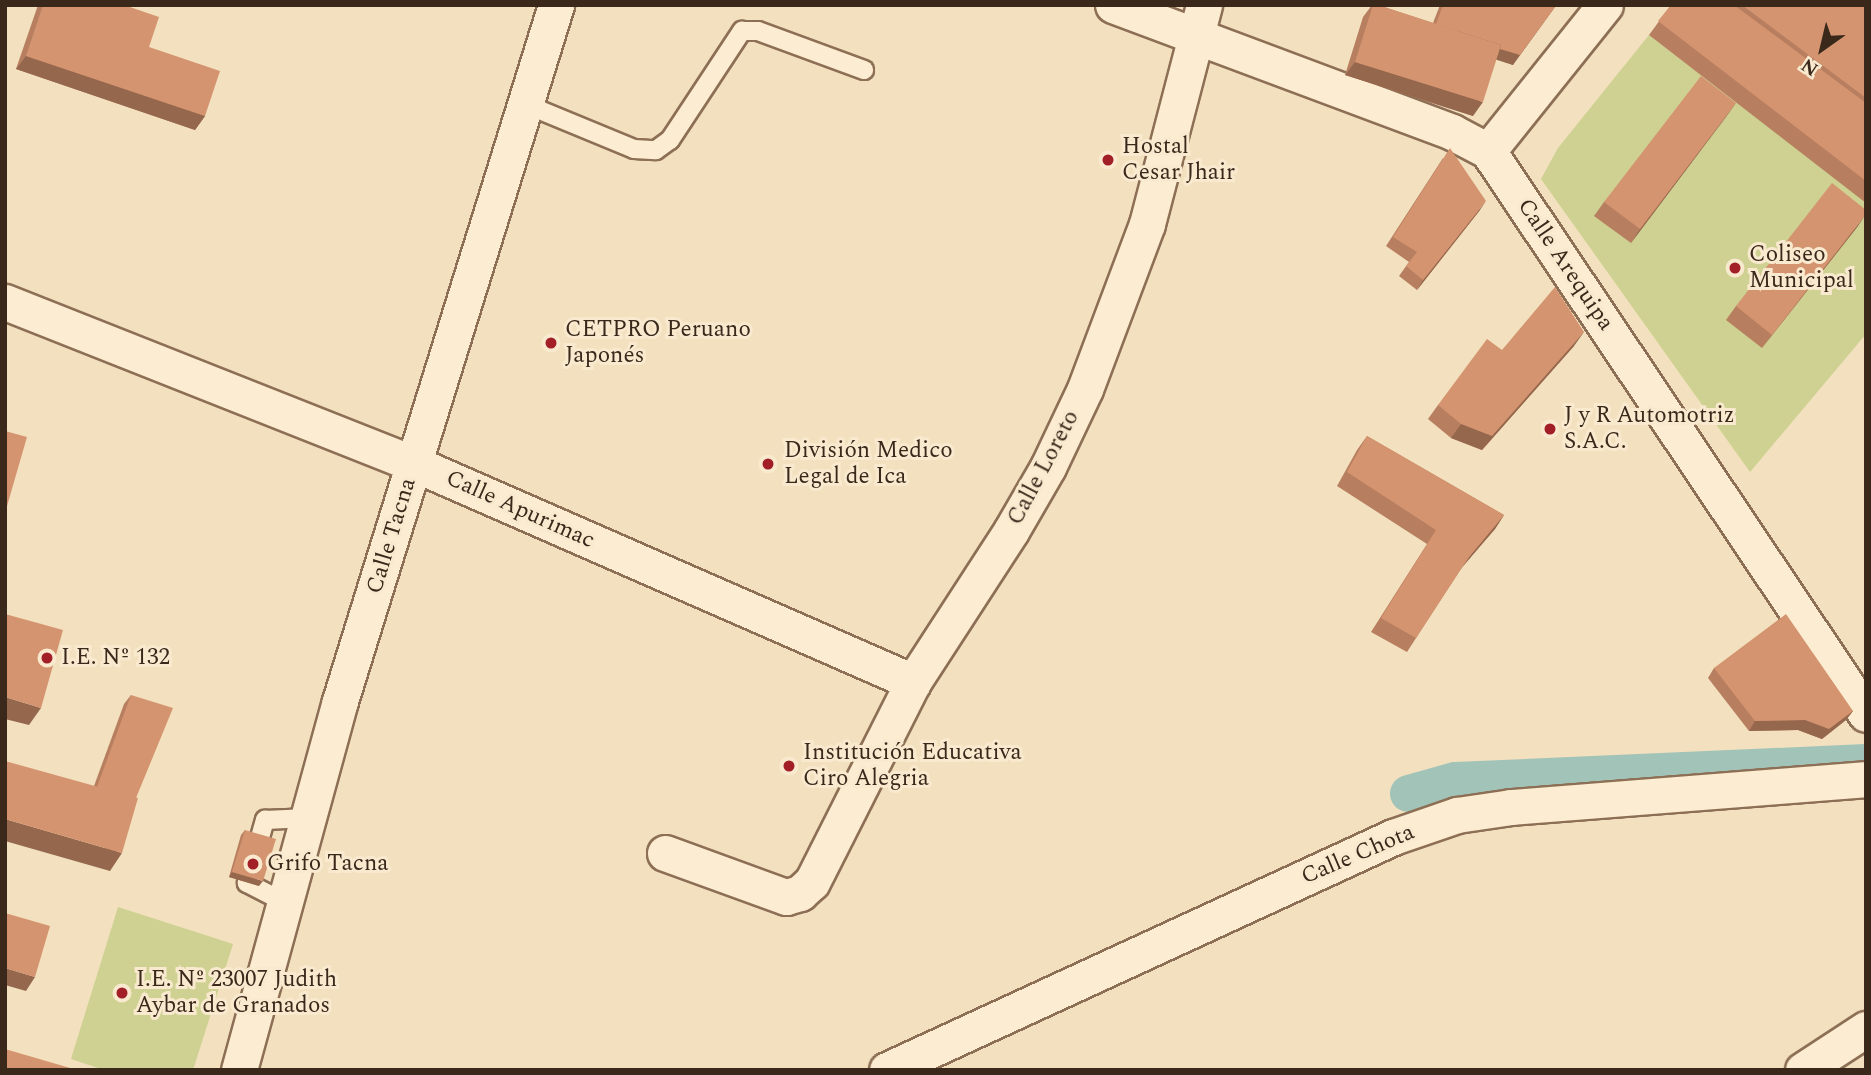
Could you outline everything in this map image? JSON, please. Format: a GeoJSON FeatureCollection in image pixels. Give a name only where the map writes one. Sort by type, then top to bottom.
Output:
{"type":"FeatureCollection","features":[{"type":"Feature","properties":{"kind":"street","name":"Calle Tacna"},"geometry":{"type":"LineString","coordinates":[[239,1070],[340,701],[556,5]]}},
{"type":"Feature","properties":{"kind":"street","name":"Calle Arequipa"},"geometry":{"type":"LineString","coordinates":[[1113,5],[1200,20],[1452,132],[1488,151],[1866,714]]}},
{"type":"Feature","properties":{"kind":"street"},"geometry":{"type":"LineString","coordinates":[[1488,151],[1605,5]]}},
{"type":"Feature","properties":{"kind":"street","name":"Calle Loreto"},"geometry":{"type":"LineString","coordinates":[[665,853],[786,897],[800,893],[812,882],[913,682],[1011,531],[1048,467],[1085,389],[1147,224],[1200,20]]}},
{"type":"Feature","properties":{"kind":"street","name":"Calle Apurimac"},"geometry":{"type":"LineString","coordinates":[[5,302],[415,464],[913,682]]}},
{"type":"Feature","properties":{"kind":"street","name":"Calle Chota"},"geometry":{"type":"LineString","coordinates":[[887,1070],[1393,837],[1457,815],[1511,807],[1866,779]]}},
{"type":"Feature","properties":{"kind":"street"},"geometry":{"type":"LineString","coordinates":[[1803,1070],[1866,1029]]}},
{"type":"Feature","properties":{"kind":"lane"},"geometry":{"type":"LineString","coordinates":[[525,104],[634,149],[656,150],[670,140],[742,32],[758,31],[864,70]]}},
{"type":"Feature","properties":{"kind":"green space","name":"Coliseo Municipal"},"geometry":{"type":"Polygon","coordinates":[[[1649,35],[1866,202],[1866,334],[1750,472],[1541,179],[1558,148],[1649,35]]]}},
{"type":"Feature","properties":{"kind":"green space"},"geometry":{"type":"Polygon","coordinates":[[[118,907],[233,944],[193,1070],[104,1070],[71,1059],[118,907]]]}},
{"type":"Feature","properties":{"kind":"building"},"geometry":{"type":"Polygon","coordinates":[[[43,5],[124,5],[159,17],[149,47],[220,71],[205,116],[26,56],[43,5]]]}},
{"type":"Feature","properties":{"kind":"building"},"geometry":{"type":"Polygon","coordinates":[[[1373,5],[1501,45],[1483,102],[1355,62],[1373,5]]]}},
{"type":"Feature","properties":{"kind":"building"},"geometry":{"type":"Polygon","coordinates":[[[1443,5],[1555,7],[1520,55],[1500,49],[1501,45],[1436,24],[1443,5]]]}},
{"type":"Feature","properties":{"kind":"building"},"geometry":{"type":"Polygon","coordinates":[[[1671,5],[1734,5],[1866,103],[1866,181],[1658,21],[1671,5]]]}},
{"type":"Feature","properties":{"kind":"building"},"geometry":{"type":"Polygon","coordinates":[[[1742,5],[1866,5],[1866,98],[1742,5]]]}},
{"type":"Feature","properties":{"kind":"building"},"geometry":{"type":"Polygon","coordinates":[[[1701,76],[1736,103],[1640,229],[1604,202],[1701,76]]]}},
{"type":"Feature","properties":{"kind":"building"},"geometry":{"type":"Polygon","coordinates":[[[1450,148],[1486,201],[1423,280],[1406,266],[1417,252],[1393,237],[1450,148]]]}},
{"type":"Feature","properties":{"kind":"building"},"geometry":{"type":"Polygon","coordinates":[[[1832,183],[1866,210],[1866,214],[1772,335],[1736,306],[1832,183]]]}},
{"type":"Feature","properties":{"kind":"building"},"geometry":{"type":"Polygon","coordinates":[[[1555,287],[1584,332],[1492,436],[1461,424],[1438,405],[1487,339],[1502,350],[1555,287]]]}},
{"type":"Feature","properties":{"kind":"building"},"geometry":{"type":"Polygon","coordinates":[[[5,431],[27,437],[5,513],[5,431]]]}},
{"type":"Feature","properties":{"kind":"building"},"geometry":{"type":"Polygon","coordinates":[[[1367,436],[1504,515],[1469,557],[1416,638],[1381,618],[1436,530],[1347,472],[1367,436]]]}},
{"type":"Feature","properties":{"kind":"building"},"geometry":{"type":"Polygon","coordinates":[[[5,614],[63,630],[41,708],[5,697],[5,614]]]}},
{"type":"Feature","properties":{"kind":"building"},"geometry":{"type":"Polygon","coordinates":[[[1786,614],[1853,711],[1829,729],[1805,720],[1755,721],[1714,668],[1786,614]]]}},
{"type":"Feature","properties":{"kind":"building"},"geometry":{"type":"Polygon","coordinates":[[[131,695],[173,708],[136,798],[97,787],[131,695]]]}},
{"type":"Feature","properties":{"kind":"building"},"geometry":{"type":"Polygon","coordinates":[[[5,761],[138,798],[122,853],[5,819],[5,761]]]}},
{"type":"Feature","properties":{"kind":"building"},"geometry":{"type":"Polygon","coordinates":[[[245,830],[276,839],[263,881],[232,872],[245,830]]]}},
{"type":"Feature","properties":{"kind":"building"},"geometry":{"type":"Polygon","coordinates":[[[5,913],[50,926],[35,977],[5,968],[5,913]]]}},
{"type":"Feature","properties":{"kind":"building"},"geometry":{"type":"Polygon","coordinates":[[[5,1049],[77,1070],[5,1070],[5,1049]]]}},
{"type":"Feature","properties":{"kind":"waterway"},"geometry":{"type":"LineString","coordinates":[[1408,793],[1455,780],[1866,762]]}},
{"type":"Feature","properties":{"kind":"place","name":"Hostal Cesar Jhair"},"geometry":{"type":"Point","coordinates":[1108,160]}},
{"type":"Feature","properties":{"kind":"place","name":"Coliseo Municipal"},"geometry":{"type":"Point","coordinates":[1735,268]}},
{"type":"Feature","properties":{"kind":"place","name":"CETPRO Peruano Japonés"},"geometry":{"type":"Point","coordinates":[551,343]}},
{"type":"Feature","properties":{"kind":"place","name":"J y R Automotriz S.A.C."},"geometry":{"type":"Point","coordinates":[1550,429]}},
{"type":"Feature","properties":{"kind":"place","name":"División Medico Legal de Ica"},"geometry":{"type":"Point","coordinates":[768,464]}},
{"type":"Feature","properties":{"kind":"place","name":"I.E. Nº 132"},"geometry":{"type":"Point","coordinates":[47,658]}},
{"type":"Feature","properties":{"kind":"place","name":"Institución Educativa Ciro Alegria"},"geometry":{"type":"Point","coordinates":[789,766]}},
{"type":"Feature","properties":{"kind":"place","name":"Grifo Tacna"},"geometry":{"type":"Point","coordinates":[253,864]}},
{"type":"Feature","properties":{"kind":"place","name":"I.E. Nº 23007 Judith Aybar de Granados"},"geometry":{"type":"Point","coordinates":[122,993]}}]}
